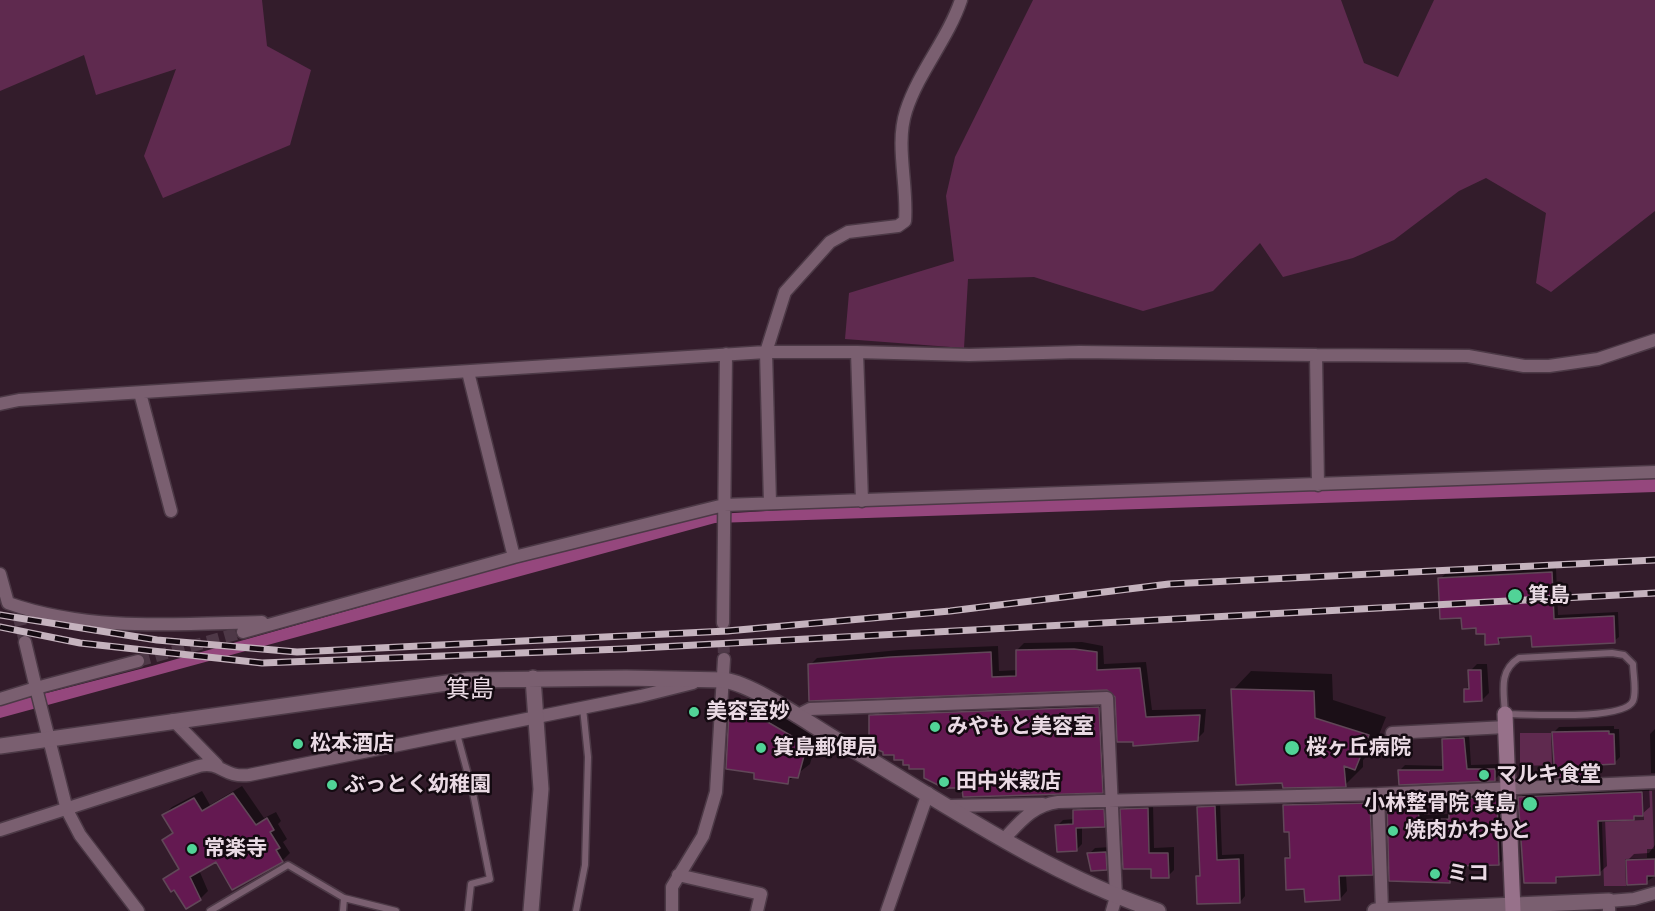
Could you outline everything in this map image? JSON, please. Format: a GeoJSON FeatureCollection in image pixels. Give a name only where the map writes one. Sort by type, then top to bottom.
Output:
{"type":"FeatureCollection","features":[{"type":"Feature","properties":{"kind":"main road"},"geometry":{"type":"LineString","coordinates":[[1506,720],[1513,908]]}},
{"type":"Feature","properties":{"kind":"street"},"geometry":{"type":"LineString","coordinates":[[770,503],[766,352],[785,292],[830,242],[848,232],[898,226],[905,220],[903,135],[905,113],[920,76],[949,28],[961,0]]}},
{"type":"Feature","properties":{"kind":"street"},"geometry":{"type":"LineString","coordinates":[[0,404],[18,400],[766,352],[969,355],[1079,352],[1468,356],[1524,366],[1549,366],[1598,359],[1655,340]]}},
{"type":"Feature","properties":{"kind":"street"},"geometry":{"type":"LineString","coordinates":[[856,352],[862,501]]}},
{"type":"Feature","properties":{"kind":"street"},"geometry":{"type":"LineString","coordinates":[[723,623],[726,354]]}},
{"type":"Feature","properties":{"kind":"street"},"geometry":{"type":"LineString","coordinates":[[1316,355],[1318,484]]}},
{"type":"Feature","properties":{"kind":"street"},"geometry":{"type":"LineString","coordinates":[[468,372],[514,556]]}},
{"type":"Feature","properties":{"kind":"street"},"geometry":{"type":"LineString","coordinates":[[140,393],[171,511]]}},
{"type":"Feature","properties":{"kind":"street"},"geometry":{"type":"LineString","coordinates":[[243,632],[286,622],[514,556],[724,505],[1118,489],[1655,472]]}},
{"type":"Feature","properties":{"kind":"street"},"geometry":{"type":"LineString","coordinates":[[0,574],[8,603],[17,610],[146,627],[286,622]]}},
{"type":"Feature","properties":{"kind":"street"},"geometry":{"type":"LineString","coordinates":[[25,642],[67,810],[80,835],[138,911]]}},
{"type":"Feature","properties":{"kind":"street"},"geometry":{"type":"LineString","coordinates":[[672,911],[672,887],[702,836],[712,807],[720,763],[724,659]]}},
{"type":"Feature","properties":{"kind":"street"},"geometry":{"type":"LineString","coordinates":[[0,699],[138,661]]}},
{"type":"Feature","properties":{"kind":"street"},"geometry":{"type":"LineString","coordinates":[[531,911],[541,789],[538,717],[533,678]]}},
{"type":"Feature","properties":{"kind":"street"},"geometry":{"type":"LineString","coordinates":[[0,746],[426,685],[533,678],[724,680],[738,684],[796,716],[1114,904],[1158,911]]}},
{"type":"Feature","properties":{"kind":"street"},"geometry":{"type":"LineString","coordinates":[[173,720],[229,775],[241,776],[583,708],[708,679]]}},
{"type":"Feature","properties":{"kind":"street"},"geometry":{"type":"LineString","coordinates":[[796,716],[810,709],[1107,698],[1114,904]]}},
{"type":"Feature","properties":{"kind":"street"},"geometry":{"type":"LineString","coordinates":[[1392,733],[1506,720]]}},
{"type":"Feature","properties":{"kind":"street"},"geometry":{"type":"LineString","coordinates":[[0,830],[199,766],[217,765]]}},
{"type":"Feature","properties":{"kind":"street"},"geometry":{"type":"LineString","coordinates":[[950,806],[1378,794],[1655,782]]}},
{"type":"Feature","properties":{"kind":"street"},"geometry":{"type":"LineString","coordinates":[[887,911],[928,794]]}},
{"type":"Feature","properties":{"kind":"street"},"geometry":{"type":"LineString","coordinates":[[1378,794],[1382,911]]}},
{"type":"Feature","properties":{"kind":"street"},"geometry":{"type":"LineString","coordinates":[[1004,839],[1029,813],[1050,803]]}},
{"type":"Feature","properties":{"kind":"street"},"geometry":{"type":"LineString","coordinates":[[678,875],[761,894],[757,911]]}},
{"type":"Feature","properties":{"kind":"street"},"geometry":{"type":"LineString","coordinates":[[1375,911],[1609,906],[1655,893]]}},
{"type":"Feature","properties":{"kind":"lane"},"geometry":{"type":"LineString","coordinates":[[1612,653],[1624,655],[1633,664],[1634,695],[1626,709],[1598,714],[1506,720],[1503,675],[1509,664],[1519,658],[1612,653]]}},
{"type":"Feature","properties":{"kind":"lane"},"geometry":{"type":"LineString","coordinates":[[576,911],[585,865],[588,757],[583,708]]}},
{"type":"Feature","properties":{"kind":"lane"},"geometry":{"type":"LineString","coordinates":[[457,734],[473,793],[490,879],[471,884],[468,911]]}},
{"type":"Feature","properties":{"kind":"lane"},"geometry":{"type":"LineString","coordinates":[[210,911],[288,865],[344,898],[396,911]]}},
{"type":"Feature","properties":{"kind":"lane"},"geometry":{"type":"LineString","coordinates":[[343,911],[344,898]]}},
{"type":"Feature","properties":{"kind":"shaded area"},"geometry":{"type":"Polygon","coordinates":[[[0,0],[262,0],[267,46],[311,70],[290,145],[163,198],[144,156],[176,69],[96,95],[84,55],[0,91],[0,0]]]}},
{"type":"Feature","properties":{"kind":"shaded area"},"geometry":{"type":"Polygon","coordinates":[[[1033,0],[1341,0],[1364,63],[1398,77],[1434,0],[1655,0],[1655,211],[1551,292],[1536,283],[1546,213],[1486,178],[1459,191],[1394,240],[1353,258],[1283,277],[1260,243],[1213,291],[1143,311],[1034,277],[968,279],[964,348],[845,339],[849,293],[954,261],[946,196],[955,157],[1033,0]]]}},
{"type":"Feature","properties":{"kind":"shaded area"},"geometry":{"type":"Polygon","coordinates":[[[1655,479],[1655,492],[715,523],[0,718],[0,705],[152,666],[530,559],[702,515],[878,504],[1655,479]]]}},
{"type":"Feature","properties":{"kind":"shaded area"},"geometry":{"type":"Polygon","coordinates":[[[1520,733],[1551,733],[1552,765],[1520,766],[1520,733]]]}},
{"type":"Feature","properties":{"kind":"shaded area"},"geometry":{"type":"Polygon","coordinates":[[[1643,791],[1652,791],[1654,849],[1647,849],[1647,858],[1625,859],[1626,886],[1604,886],[1602,822],[1644,820],[1643,791]]]}},
{"type":"Feature","properties":{"kind":"building"},"geometry":{"type":"Polygon","coordinates":[[[1552,572],[1554,619],[1614,616],[1615,643],[1532,647],[1531,636],[1498,638],[1499,644],[1485,645],[1485,634],[1476,634],[1476,628],[1462,629],[1461,618],[1440,619],[1438,578],[1552,572]]]}},
{"type":"Feature","properties":{"kind":"building"},"geometry":{"type":"Polygon","coordinates":[[[1074,649],[1097,652],[1097,670],[1140,668],[1146,717],[1200,715],[1198,741],[1133,746],[1133,742],[1117,742],[1115,697],[1107,690],[809,701],[808,664],[991,652],[992,677],[1016,676],[1016,650],[1074,649]]]}},
{"type":"Feature","properties":{"kind":"building"},"geometry":{"type":"Polygon","coordinates":[[[1468,670],[1481,670],[1482,701],[1464,702],[1464,689],[1469,689],[1468,670]]]}},
{"type":"Feature","properties":{"kind":"building"},"geometry":{"type":"Polygon","coordinates":[[[1231,689],[1314,691],[1315,718],[1369,735],[1355,770],[1344,766],[1346,787],[1283,788],[1282,783],[1236,785],[1231,689]]]}},
{"type":"Feature","properties":{"kind":"building"},"geometry":{"type":"Polygon","coordinates":[[[742,707],[807,745],[798,778],[789,777],[788,784],[754,779],[754,773],[726,769],[729,712],[742,707]]]}},
{"type":"Feature","properties":{"kind":"building"},"geometry":{"type":"Polygon","coordinates":[[[1099,707],[1103,793],[963,797],[962,788],[944,788],[924,778],[924,769],[909,769],[909,765],[903,765],[903,760],[894,760],[894,755],[883,755],[883,752],[869,746],[869,715],[1099,707]]]}},
{"type":"Feature","properties":{"kind":"building"},"geometry":{"type":"Polygon","coordinates":[[[1609,731],[1609,734],[1614,734],[1615,764],[1598,765],[1598,776],[1555,778],[1552,732],[1609,731]]]}},
{"type":"Feature","properties":{"kind":"building"},"geometry":{"type":"Polygon","coordinates":[[[1464,738],[1467,769],[1495,769],[1495,781],[1399,785],[1398,770],[1443,770],[1442,739],[1464,738]]]}},
{"type":"Feature","properties":{"kind":"building"},"geometry":{"type":"Polygon","coordinates":[[[1642,792],[1643,816],[1634,816],[1634,820],[1598,821],[1600,875],[1556,877],[1556,883],[1524,883],[1518,797],[1642,792]]]}},
{"type":"Feature","properties":{"kind":"building"},"geometry":{"type":"Polygon","coordinates":[[[233,793],[256,825],[267,818],[274,830],[270,832],[280,848],[276,850],[283,862],[232,890],[216,862],[190,877],[201,900],[186,909],[174,890],[171,892],[163,879],[179,869],[162,840],[173,833],[162,815],[194,798],[202,811],[233,793]]]}},
{"type":"Feature","properties":{"kind":"building"},"geometry":{"type":"Polygon","coordinates":[[[1497,797],[1499,865],[1450,866],[1450,883],[1389,881],[1387,802],[1418,801],[1419,820],[1449,819],[1449,799],[1497,797]]]}},
{"type":"Feature","properties":{"kind":"building"},"geometry":{"type":"Polygon","coordinates":[[[1370,803],[1373,875],[1339,876],[1340,900],[1305,902],[1304,889],[1286,890],[1285,858],[1290,858],[1289,832],[1284,832],[1283,805],[1370,803]]]}},
{"type":"Feature","properties":{"kind":"building"},"geometry":{"type":"Polygon","coordinates":[[[1215,806],[1217,860],[1239,859],[1240,903],[1197,904],[1196,876],[1200,876],[1197,807],[1215,806]]]}},
{"type":"Feature","properties":{"kind":"building"},"geometry":{"type":"Polygon","coordinates":[[[1148,808],[1149,853],[1168,853],[1169,878],[1151,878],[1151,869],[1123,869],[1120,809],[1148,808]]]}},
{"type":"Feature","properties":{"kind":"building"},"geometry":{"type":"Polygon","coordinates":[[[1104,809],[1105,827],[1076,828],[1077,851],[1057,852],[1055,825],[1073,824],[1073,810],[1104,809]]]}},
{"type":"Feature","properties":{"kind":"building"},"geometry":{"type":"Polygon","coordinates":[[[1106,852],[1107,870],[1091,871],[1087,853],[1106,852]]]}},
{"type":"Feature","properties":{"kind":"building"},"geometry":{"type":"Polygon","coordinates":[[[1655,859],[1655,876],[1647,876],[1647,884],[1627,885],[1626,860],[1655,859]]]}},
{"type":"Feature","properties":{"kind":"tunnel"},"geometry":{"type":"LineString","coordinates":[[18,614],[25,642]]}},
{"type":"Feature","properties":{"kind":"tunnel"},"geometry":{"type":"LineString","coordinates":[[723,623],[724,659]]}},
{"type":"Feature","properties":{"kind":"tunnel"},"geometry":{"type":"LineString","coordinates":[[138,661],[243,632]]}},
{"type":"Feature","properties":{"kind":"railway"},"geometry":{"type":"LineString","coordinates":[[0,615],[157,640],[297,652],[727,631],[950,611],[1169,584],[1655,560]]}},
{"type":"Feature","properties":{"kind":"railway"},"geometry":{"type":"LineString","coordinates":[[0,627],[80,643],[262,663],[622,649],[1655,593]]}},
{"type":"Feature","properties":{"kind":"place","name":"箕島"},"geometry":{"type":"Point","coordinates":[1515,596]}},
{"type":"Feature","properties":{"kind":"place","name":"美容室妙"},"geometry":{"type":"Point","coordinates":[694,712]}},
{"type":"Feature","properties":{"kind":"place","name":"みやもと美容室"},"geometry":{"type":"Point","coordinates":[935,727]}},
{"type":"Feature","properties":{"kind":"place","name":"松本酒店"},"geometry":{"type":"Point","coordinates":[298,744]}},
{"type":"Feature","properties":{"kind":"place","name":"箕島郵便局"},"geometry":{"type":"Point","coordinates":[761,748]}},
{"type":"Feature","properties":{"kind":"place","name":"桜ヶ丘病院"},"geometry":{"type":"Point","coordinates":[1292,748]}},
{"type":"Feature","properties":{"kind":"place","name":"マルキ食堂"},"geometry":{"type":"Point","coordinates":[1484,775]}},
{"type":"Feature","properties":{"kind":"place","name":"田中米穀店"},"geometry":{"type":"Point","coordinates":[944,782]}},
{"type":"Feature","properties":{"kind":"place","name":"ぶっとく幼稚園"},"geometry":{"type":"Point","coordinates":[332,785]}},
{"type":"Feature","properties":{"kind":"place","name":"小林整骨院 箕島"},"geometry":{"type":"Point","coordinates":[1530,804]}},
{"type":"Feature","properties":{"kind":"place","name":"焼肉かわもと"},"geometry":{"type":"Point","coordinates":[1393,831]}},
{"type":"Feature","properties":{"kind":"place","name":"常楽寺"},"geometry":{"type":"Point","coordinates":[192,849]}},
{"type":"Feature","properties":{"kind":"place","name":"ミコ"},"geometry":{"type":"Point","coordinates":[1435,874]}},
{"type":"Feature","properties":{"kind":"district","name":"箕島"},"geometry":{"type":"Point","coordinates":[470,690]}}]}
